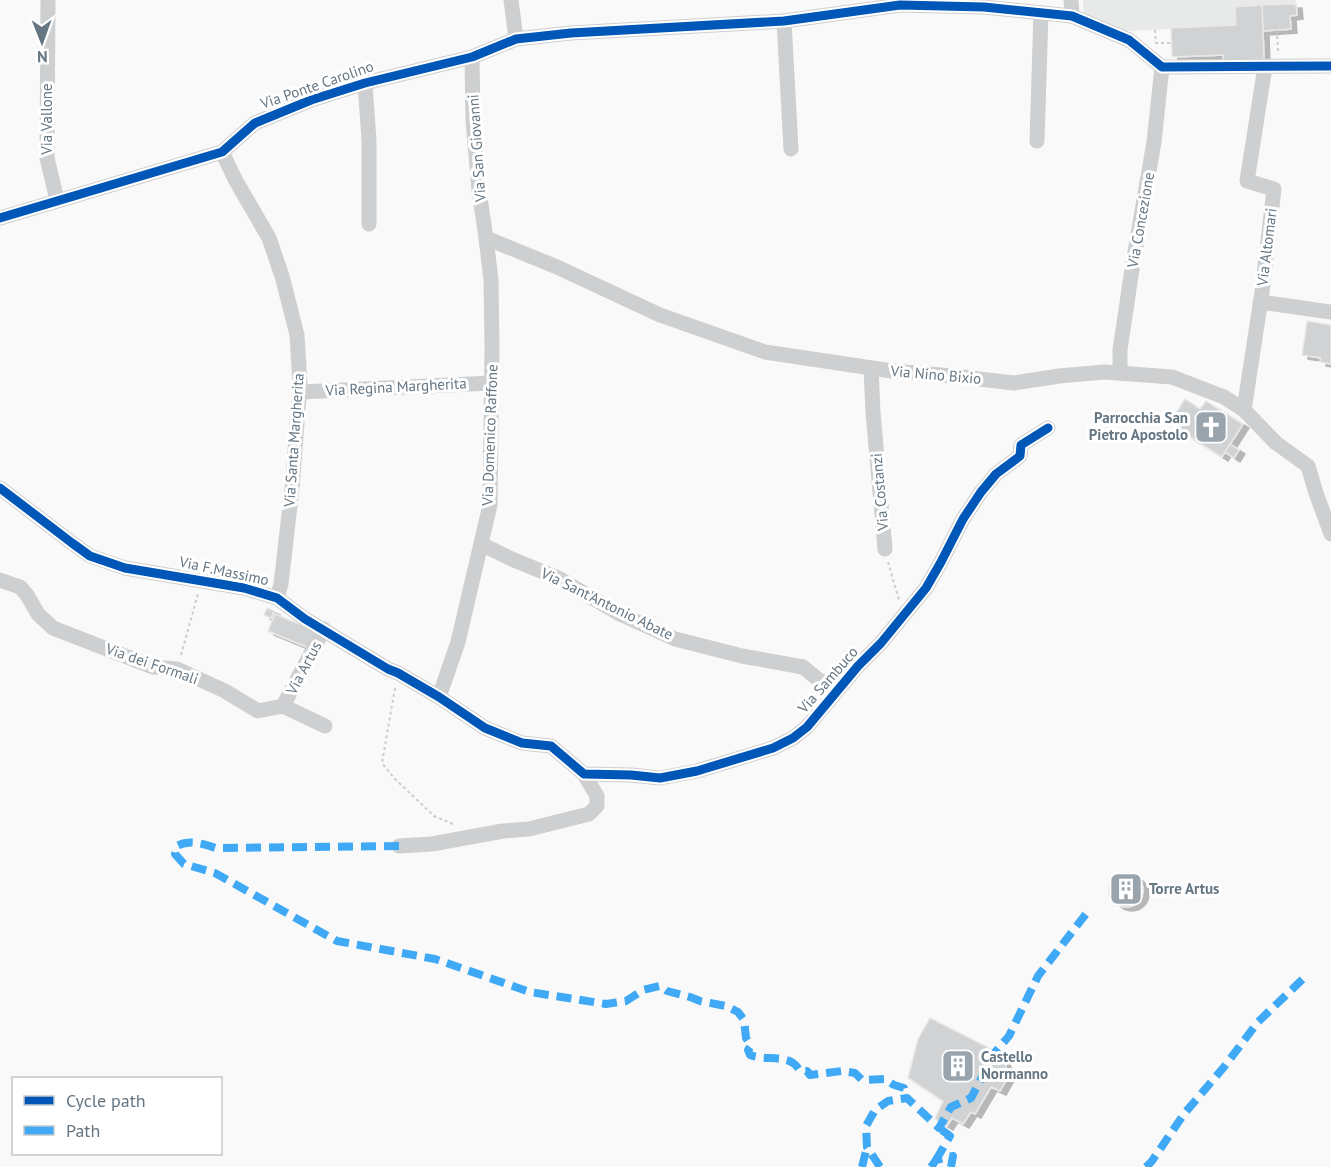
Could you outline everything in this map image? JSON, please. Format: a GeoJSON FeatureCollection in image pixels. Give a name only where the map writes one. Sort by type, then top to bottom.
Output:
{"type":"FeatureCollection","features":[{"type":"Feature","properties":{"kind":"street","name":"Via Vallone"},"geometry":{"type":"LineString","coordinates":[[48,0],[47,158],[57,200]]}},
{"type":"Feature","properties":{"kind":"street"},"geometry":{"type":"LineString","coordinates":[[511,0],[516,39]]}},
{"type":"Feature","properties":{"kind":"street"},"geometry":{"type":"LineString","coordinates":[[1071,0],[1072,16]]}},
{"type":"Feature","properties":{"kind":"street","name":"Via Ponte Carolino"},"geometry":{"type":"LineString","coordinates":[[0,218],[222,152],[255,123],[311,100],[365,82],[472,57],[516,39],[572,33],[784,21],[900,5],[983,3],[1072,16],[1129,40],[1162,67]]}},
{"type":"Feature","properties":{"kind":"street"},"geometry":{"type":"LineString","coordinates":[[1037,141],[1041,13]]}},
{"type":"Feature","properties":{"kind":"street"},"geometry":{"type":"LineString","coordinates":[[784,21],[791,149]]}},
{"type":"Feature","properties":{"kind":"street","name":"Via San Giovanni"},"geometry":{"type":"LineString","coordinates":[[472,57],[473,120],[479,191],[486,238]]}},
{"type":"Feature","properties":{"kind":"street"},"geometry":{"type":"LineString","coordinates":[[1162,67],[1331,66]]}},
{"type":"Feature","properties":{"kind":"street","name":"Via Concezione"},"geometry":{"type":"LineString","coordinates":[[1120,373],[1120,350],[1154,142],[1162,67]]}},
{"type":"Feature","properties":{"kind":"street","name":"Via Altomari"},"geometry":{"type":"LineString","coordinates":[[1244,410],[1274,189],[1247,182],[1272,67]]}},
{"type":"Feature","properties":{"kind":"street"},"geometry":{"type":"LineString","coordinates":[[365,82],[369,141],[369,224]]}},
{"type":"Feature","properties":{"kind":"street","name":"Via Santa Margherita"},"geometry":{"type":"LineString","coordinates":[[222,152],[269,238],[282,276],[297,335],[300,392],[292,488],[281,584],[277,598]]}},
{"type":"Feature","properties":{"kind":"street","name":"Via Nino Bixio"},"geometry":{"type":"LineString","coordinates":[[486,238],[557,267],[660,315],[765,352],[892,371],[1014,383],[1104,372],[1172,377],[1224,397],[1244,410],[1276,443],[1308,466],[1331,534]]}},
{"type":"Feature","properties":{"kind":"street","name":"Via Domenico Raffone"},"geometry":{"type":"LineString","coordinates":[[439,697],[458,642],[490,505],[491,280],[486,238]]}},
{"type":"Feature","properties":{"kind":"street"},"geometry":{"type":"LineString","coordinates":[[1260,302],[1331,312]]}},
{"type":"Feature","properties":{"kind":"street","name":"Via Costanzi"},"geometry":{"type":"LineString","coordinates":[[871,368],[885,549]]}},
{"type":"Feature","properties":{"kind":"street","name":"Via Regina Margherita"},"geometry":{"type":"LineString","coordinates":[[300,392],[492,383]]}},
{"type":"Feature","properties":{"kind":"street","name":"Via Sambuco"},"geometry":{"type":"LineString","coordinates":[[584,774],[660,778],[697,771],[773,748],[807,728],[926,588],[942,562],[963,519],[981,492],[996,474],[1020,456],[1021,445],[1048,428]]}},
{"type":"Feature","properties":{"kind":"street","name":"Via F.Massimo"},"geometry":{"type":"LineString","coordinates":[[0,488],[90,556],[125,568],[244,588],[277,598],[305,619],[439,697]]}},
{"type":"Feature","properties":{"kind":"street","name":"Via Sant'Antonio Abate"},"geometry":{"type":"LineString","coordinates":[[481,544],[558,578],[620,614],[675,639],[742,656],[803,667],[835,693]]}},
{"type":"Feature","properties":{"kind":"street","name":"Via dei Formali"},"geometry":{"type":"LineString","coordinates":[[0,580],[20,587],[38,614],[53,628],[153,666],[177,669],[225,691],[258,711],[284,706]]}},
{"type":"Feature","properties":{"kind":"street","name":"Via Artus"},"geometry":{"type":"LineString","coordinates":[[284,706],[324,629]]}},
{"type":"Feature","properties":{"kind":"street"},"geometry":{"type":"LineString","coordinates":[[399,846],[432,844],[502,831],[529,829],[589,814],[597,806],[597,796],[584,774],[551,746],[522,743],[485,728],[439,697]]}},
{"type":"Feature","properties":{"kind":"street"},"geometry":{"type":"LineString","coordinates":[[284,706],[325,726]]}},
{"type":"Feature","properties":{"kind":"path"},"geometry":{"type":"LineString","coordinates":[[1155,30],[1156,43]]}},
{"type":"Feature","properties":{"kind":"path"},"geometry":{"type":"LineString","coordinates":[[1272,67],[1277,30]]}},
{"type":"Feature","properties":{"kind":"path"},"geometry":{"type":"LineString","coordinates":[[177,669],[202,581]]}},
{"type":"Feature","properties":{"kind":"path"},"geometry":{"type":"LineString","coordinates":[[398,673],[382,764],[434,816],[456,825]]}},
{"type":"Feature","properties":{"kind":"shaded area"},"geometry":{"type":"Polygon","coordinates":[[[1083,0],[1296,0],[1296,4],[1236,7],[1236,25],[1131,31],[1116,30],[1084,16],[1083,0]]]}},
{"type":"Feature","properties":{"kind":"building"},"geometry":{"type":"Polygon","coordinates":[[[1296,4],[1297,15],[1290,16],[1291,29],[1263,31],[1262,5],[1296,4]]]}},
{"type":"Feature","properties":{"kind":"building"},"geometry":{"type":"Polygon","coordinates":[[[1262,5],[1264,59],[1223,61],[1223,55],[1172,57],[1171,28],[1236,25],[1235,7],[1262,5]]]}},
{"type":"Feature","properties":{"kind":"building"},"geometry":{"type":"Polygon","coordinates":[[[1307,321],[1331,325],[1331,364],[1320,362],[1321,358],[1302,355],[1307,321]]]}},
{"type":"Feature","properties":{"kind":"building","name":"Parrocchia San Pietro Apostolo"},"geometry":{"type":"Polygon","coordinates":[[[1185,399],[1200,409],[1206,401],[1243,424],[1222,457],[1179,430],[1184,422],[1174,416],[1185,399]]]}},
{"type":"Feature","properties":{"kind":"building"},"geometry":{"type":"Polygon","coordinates":[[[1230,444],[1239,450],[1234,458],[1225,452],[1230,444]]]}},
{"type":"Feature","properties":{"kind":"building"},"geometry":{"type":"Polygon","coordinates":[[[267,608],[274,611],[271,618],[264,615],[267,608]]]}},
{"type":"Feature","properties":{"kind":"building"},"geometry":{"type":"Polygon","coordinates":[[[275,614],[316,631],[309,648],[268,631],[275,614]]]}},
{"type":"Feature","properties":{"kind":"building","name":"Torre Artus"},"geometry":{"type":"Polygon","coordinates":[[[1126,873],[1138,878],[1143,890],[1138,902],[1126,907],[1114,902],[1109,890],[1114,878],[1126,873]]]}},
{"type":"Feature","properties":{"kind":"building","name":"Castello Normanno"},"geometry":{"type":"Polygon","coordinates":[[[930,1018],[1003,1055],[1008,1077],[1000,1091],[991,1087],[975,1114],[971,1112],[963,1124],[952,1118],[947,1126],[935,1119],[943,1101],[908,1078],[918,1039],[930,1018]]]}},
{"type":"Feature","properties":{"kind":"marked path"},"geometry":{"type":"LineString","coordinates":[[399,846],[216,848],[192,843],[177,846],[175,854],[184,864],[215,873],[337,941],[435,959],[530,992],[606,1004],[626,1001],[643,990],[660,986],[667,991],[726,1006],[738,1012],[744,1020],[746,1038],[751,1046],[748,1050],[750,1055],[789,1061],[800,1071],[807,1071],[810,1075],[842,1071],[855,1073],[862,1080],[885,1079],[904,1088],[907,1098]]}},
{"type":"Feature","properties":{"kind":"marked path"},"geometry":{"type":"LineString","coordinates":[[880,1167],[867,1147],[866,1126],[875,1110],[888,1101],[907,1098],[939,1128],[951,1107],[971,1098],[996,1051],[1009,1036],[1038,976],[1089,910]]}},
{"type":"Feature","properties":{"kind":"marked path"},"geometry":{"type":"LineString","coordinates":[[1146,1167],[1184,1114],[1258,1022],[1308,974]]}},
{"type":"Feature","properties":{"kind":"marked path"},"geometry":{"type":"LineString","coordinates":[[936,1160],[950,1136],[939,1128]]}},
{"type":"Feature","properties":{"kind":"marked path"},"geometry":{"type":"LineString","coordinates":[[862,1167],[867,1147]]}},
{"type":"Feature","properties":{"kind":"marked path"},"geometry":{"type":"LineString","coordinates":[[931,1167],[936,1160],[953,1156],[951,1167]]}},
{"type":"Feature","properties":{"kind":"cycle path"},"geometry":{"type":"LineString","coordinates":[[0,218],[222,152],[255,123],[311,100],[365,83],[472,57],[516,39],[571,33],[784,21],[900,5],[984,7],[1072,16],[1129,40],[1162,67],[1331,66]]}},
{"type":"Feature","properties":{"kind":"cycle path"},"geometry":{"type":"LineString","coordinates":[[0,488],[90,556],[125,568],[244,588],[277,598],[305,619],[439,697],[485,728],[522,743],[551,746],[584,774],[660,778],[697,771],[773,748],[793,738],[807,727],[926,588],[963,519],[981,492],[996,474],[1020,456],[1021,445],[1048,428]]}},
{"type":"Feature","properties":{"kind":"place","name":"Parrocchia San Pietro Apostolo"},"geometry":{"type":"Point","coordinates":[1211,427]}},
{"type":"Feature","properties":{"kind":"place","name":"Torre Artus"},"geometry":{"type":"Point","coordinates":[1126,889]}},
{"type":"Feature","properties":{"kind":"place","name":"Castello Normanno"},"geometry":{"type":"Point","coordinates":[958,1066]}}]}
